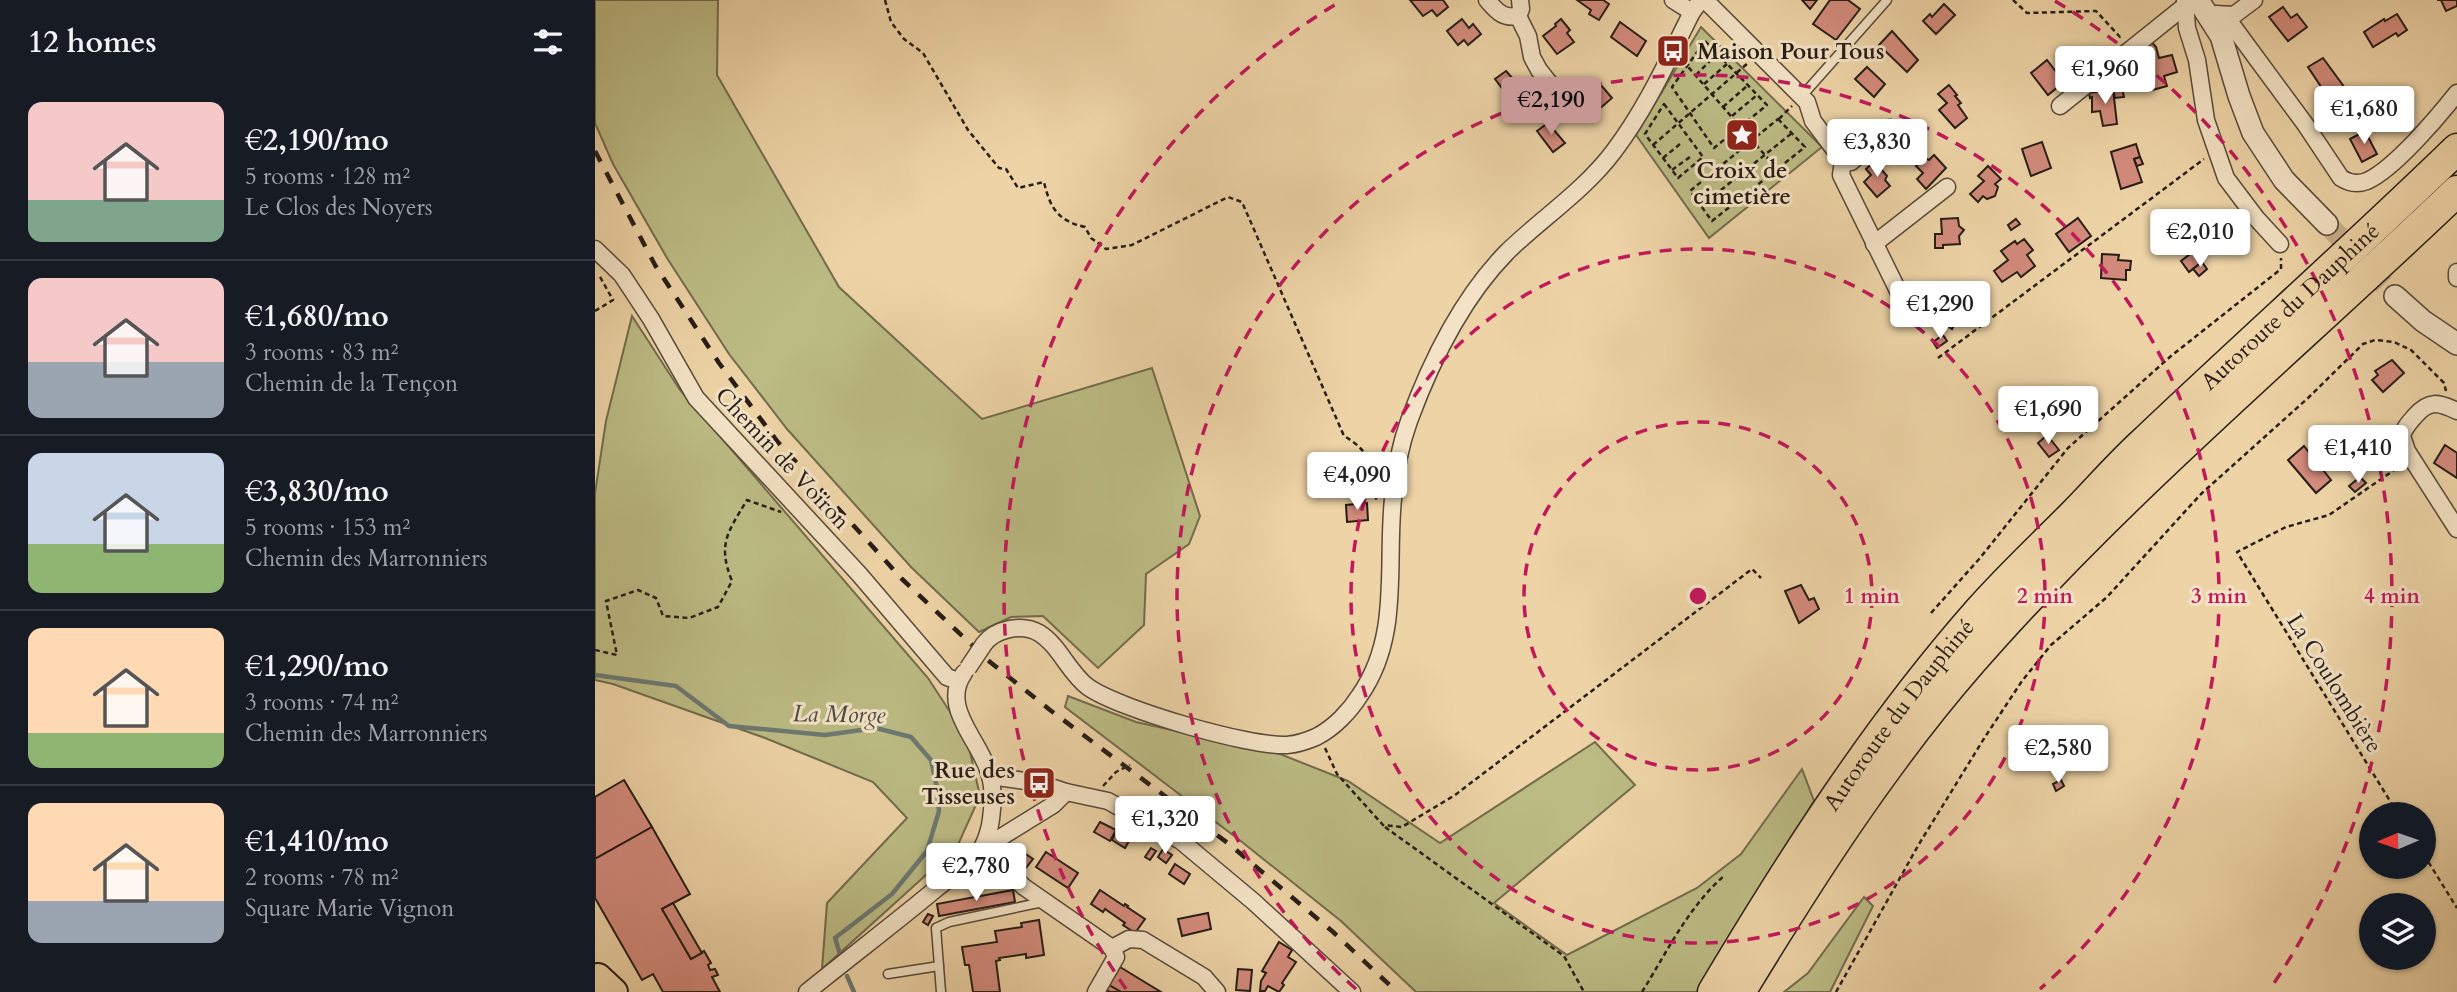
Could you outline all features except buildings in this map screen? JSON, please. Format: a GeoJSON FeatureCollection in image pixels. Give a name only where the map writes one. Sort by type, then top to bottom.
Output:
{"type":"FeatureCollection","features":[{"type":"Feature","properties":{"kind":"highway","name":"Autoroute du Dauphiné"},"geometry":{"type":"LineString","coordinates":[[1713,992],[1790,864],[1857,764],[1892,716],[1979,611],[2139,446],[2457,149]]}},
{"type":"Feature","properties":{"kind":"highway","name":"Autoroute du Dauphiné"},"geometry":{"type":"LineString","coordinates":[[1741,992],[1813,874],[1856,810],[1930,711],[2010,617],[2178,450],[2457,191]]}},
{"type":"Feature","properties":{"kind":"street"},"geometry":{"type":"LineString","coordinates":[[1487,0],[1500,15],[1511,18],[1519,8]]}},
{"type":"Feature","properties":{"kind":"street"},"geometry":{"type":"LineString","coordinates":[[1673,0],[1699,4],[1758,54],[1807,102],[1813,121],[1843,161],[1841,175],[1909,313]]}},
{"type":"Feature","properties":{"kind":"street"},"geometry":{"type":"LineString","coordinates":[[2194,4],[2234,15],[2254,0]]}},
{"type":"Feature","properties":{"kind":"street"},"geometry":{"type":"LineString","coordinates":[[982,849],[992,811],[990,776],[967,731],[955,698],[963,675],[989,638],[1018,626],[1039,633],[1086,686],[1120,704],[1232,737],[1262,743],[1301,743],[1319,736],[1352,708],[1378,663],[1386,633],[1390,596],[1392,500],[1398,461],[1408,424],[1425,380],[1450,331],[1480,284],[1507,252],[1580,188],[1613,153],[1640,113],[1699,4]]}},
{"type":"Feature","properties":{"kind":"street"},"geometry":{"type":"LineString","coordinates":[[2194,4],[2232,25],[2341,178],[2348,183],[2366,182],[2389,165],[2457,93]]}},
{"type":"Feature","properties":{"kind":"street"},"geometry":{"type":"LineString","coordinates":[[2060,106],[2194,4]]}},
{"type":"Feature","properties":{"kind":"street"},"geometry":{"type":"LineString","coordinates":[[2194,4],[2187,28],[2197,60],[2206,120],[2226,178],[2280,244]]}},
{"type":"Feature","properties":{"kind":"street"},"geometry":{"type":"LineString","coordinates":[[2194,4],[2221,36],[2253,133],[2284,180],[2327,224]]}},
{"type":"Feature","properties":{"kind":"street"},"geometry":{"type":"LineString","coordinates":[[1519,8],[1532,57],[1539,71],[1554,89]]}},
{"type":"Feature","properties":{"kind":"street"},"geometry":{"type":"LineString","coordinates":[[1843,161],[1851,162],[1890,128]]}},
{"type":"Feature","properties":{"kind":"street"},"geometry":{"type":"LineString","coordinates":[[1874,244],[1947,187]]}},
{"type":"Feature","properties":{"kind":"street","name":"Chemin de Voiron"},"geometry":{"type":"LineString","coordinates":[[595,249],[621,275],[651,319],[697,398],[947,677],[963,675]]}},
{"type":"Feature","properties":{"kind":"street"},"geometry":{"type":"LineString","coordinates":[[2457,272],[2457,278]]}},
{"type":"Feature","properties":{"kind":"street"},"geometry":{"type":"LineString","coordinates":[[2395,296],[2423,321],[2457,344]]}},
{"type":"Feature","properties":{"kind":"street"},"geometry":{"type":"LineString","coordinates":[[2451,408],[2429,404],[2422,408],[2403,431],[2402,441],[2457,529]]}},
{"type":"Feature","properties":{"kind":"street"},"geometry":{"type":"LineString","coordinates":[[990,776],[1054,786],[1066,792],[1108,802],[1181,841],[1254,902],[1352,992]]}},
{"type":"Feature","properties":{"kind":"street"},"geometry":{"type":"LineString","coordinates":[[807,992],[856,951],[881,935],[982,849],[1053,805],[1066,792]]}},
{"type":"Feature","properties":{"kind":"street"},"geometry":{"type":"LineString","coordinates":[[982,849],[1024,887],[1112,948],[1116,957],[1096,992]]}},
{"type":"Feature","properties":{"kind":"street"},"geometry":{"type":"LineString","coordinates":[[1112,948],[1129,939],[1143,940],[1204,977],[1217,992]]}},
{"type":"Feature","properties":{"kind":"lane"},"geometry":{"type":"LineString","coordinates":[[1802,96],[1887,0]]}},
{"type":"Feature","properties":{"kind":"lane"},"geometry":{"type":"LineString","coordinates":[[941,992],[936,928],[949,922],[1046,902]]}},
{"type":"Feature","properties":{"kind":"lane"},"geometry":{"type":"LineString","coordinates":[[888,974],[939,966]]}},
{"type":"Feature","properties":{"kind":"path"},"geometry":{"type":"LineString","coordinates":[[885,0],[891,22],[904,39],[923,53],[968,130],[999,168],[1006,169],[1018,188],[1044,182],[1049,204],[1069,223],[1085,227],[1091,238],[1106,248],[1132,245],[1228,197],[1242,202],[1344,436],[1361,446],[1372,466],[1380,511]]}},
{"type":"Feature","properties":{"kind":"path"},"geometry":{"type":"LineString","coordinates":[[2013,0],[2027,13],[2097,11],[2120,37],[2130,30]]}},
{"type":"Feature","properties":{"kind":"path"},"geometry":{"type":"LineString","coordinates":[[1705,41],[1727,64],[1767,105],[1714,148],[1672,87],[1705,41]]}},
{"type":"Feature","properties":{"kind":"path"},"geometry":{"type":"LineString","coordinates":[[1696,75],[1717,54]]}},
{"type":"Feature","properties":{"kind":"path"},"geometry":{"type":"LineString","coordinates":[[1653,145],[1702,106],[1758,54]]}},
{"type":"Feature","properties":{"kind":"path"},"geometry":{"type":"LineString","coordinates":[[1704,84],[1727,64]]}},
{"type":"Feature","properties":{"kind":"path"},"geometry":{"type":"LineString","coordinates":[[1688,65],[1777,169]]}},
{"type":"Feature","properties":{"kind":"path"},"geometry":{"type":"LineString","coordinates":[[1723,107],[1747,86]]}},
{"type":"Feature","properties":{"kind":"path"},"geometry":{"type":"LineString","coordinates":[[1732,116],[1757,95]]}},
{"type":"Feature","properties":{"kind":"path"},"geometry":{"type":"LineString","coordinates":[[1664,104],[1703,157],[1678,178],[1653,145],[1645,134],[1664,104]]}},
{"type":"Feature","properties":{"kind":"path"},"geometry":{"type":"LineString","coordinates":[[1779,119],[1805,147],[1712,221],[1690,191],[1752,140],[1779,119]]}},
{"type":"Feature","properties":{"kind":"path"},"geometry":{"type":"LineString","coordinates":[[1701,206],[1792,133]]}},
{"type":"Feature","properties":{"kind":"path"},"geometry":{"type":"LineString","coordinates":[[1663,158],[1680,144]]}},
{"type":"Feature","properties":{"kind":"path"},"geometry":{"type":"LineString","coordinates":[[1938,358],[2216,150]]}},
{"type":"Feature","properties":{"kind":"path"},"geometry":{"type":"LineString","coordinates":[[1672,170],[1690,157]]}},
{"type":"Feature","properties":{"kind":"path"},"geometry":{"type":"LineString","coordinates":[[1931,613],[1980,558],[2068,448],[2171,356],[2281,269],[2280,244]]}},
{"type":"Feature","properties":{"kind":"path"},"geometry":{"type":"LineString","coordinates":[[595,269],[613,300],[595,311]]}},
{"type":"Feature","properties":{"kind":"path"},"geometry":{"type":"LineString","coordinates":[[1836,992],[1919,844],[2022,681],[2051,645],[2107,597],[2201,494],[2308,398],[2363,344],[2375,340],[2394,342],[2411,350],[2444,383],[2451,408]]}},
{"type":"Feature","properties":{"kind":"path","name":"La Coulombière"},"geometry":{"type":"LineString","coordinates":[[2391,802],[2237,552],[2286,527],[2329,515],[2404,464]]}},
{"type":"Feature","properties":{"kind":"path"},"geometry":{"type":"LineString","coordinates":[[595,650],[617,656],[606,601],[638,590],[656,598],[663,616],[689,618],[718,607],[732,581],[725,563],[727,535],[747,500],[811,523]]}},
{"type":"Feature","properties":{"kind":"path"},"geometry":{"type":"LineString","coordinates":[[1383,825],[1402,827],[1455,795],[1752,569],[1762,578]]}},
{"type":"Feature","properties":{"kind":"path"},"geometry":{"type":"LineString","coordinates":[[1319,736],[1337,774],[1383,825],[1564,956],[1584,992]]}},
{"type":"Feature","properties":{"kind":"path"},"geometry":{"type":"LineString","coordinates":[[1090,798],[1116,772],[1130,765]]}},
{"type":"Feature","properties":{"kind":"path"},"geometry":{"type":"LineString","coordinates":[[2436,874],[2457,908]]}},
{"type":"Feature","properties":{"kind":"path"},"geometry":{"type":"LineString","coordinates":[[1642,992],[1670,942],[1713,886],[1725,875]]}},
{"type":"Feature","properties":{"kind":"shaded area"},"geometry":{"type":"Polygon","coordinates":[[[595,0],[718,0],[717,75],[839,287],[982,419],[1152,368],[1200,516],[1189,544],[1146,574],[1144,625],[1098,668],[1043,616],[1011,617],[979,632],[911,567],[787,429],[729,354],[667,258],[613,164],[595,123],[595,0]]]}},
{"type":"Feature","properties":{"kind":"shaded area"},"geometry":{"type":"Polygon","coordinates":[[[1701,27],[1822,147],[1709,238],[1636,135],[1701,27]]]}},
{"type":"Feature","properties":{"kind":"shaded area"},"geometry":{"type":"Polygon","coordinates":[[[632,316],[680,390],[928,678],[967,738],[980,796],[957,847],[822,969],[827,903],[907,818],[873,782],[765,738],[595,680],[595,493],[606,421],[632,316]]]}},
{"type":"Feature","properties":{"kind":"shaded area"},"geometry":{"type":"Polygon","coordinates":[[[1068,696],[1136,722],[1280,754],[1348,781],[1440,843],[1595,742],[1635,785],[1494,903],[1567,955],[1697,888],[1741,854],[1802,769],[1814,801],[1697,992],[1416,992],[1341,921],[1065,707],[1068,696]]]}},
{"type":"Feature","properties":{"kind":"shaded area"},"geometry":{"type":"Polygon","coordinates":[[[1864,897],[1873,906],[1830,992],[1784,992],[1808,973],[1864,897]]]}},
{"type":"Feature","properties":{"kind":"waterway","name":"La Morge"},"geometry":{"type":"LineString","coordinates":[[595,675],[676,686],[729,726],[825,735],[876,728],[911,737],[931,760],[937,788],[939,811],[927,851],[892,894],[835,938],[840,954]]}},
{"type":"Feature","properties":{"kind":"waterway","name":"La Morge"},"geometry":{"type":"LineString","coordinates":[[847,976],[854,992]]}},
{"type":"Feature","properties":{"kind":"tunnel"},"geometry":{"type":"LineString","coordinates":[[2327,224],[2395,296]]}},
{"type":"Feature","properties":{"kind":"railway"},"geometry":{"type":"LineString","coordinates":[[595,151],[655,265],[719,363],[777,441],[902,579],[990,662],[1229,844],[1332,931],[1397,992]]}},
{"type":"Feature","properties":{"kind":"place","name":"Maison Pour Tous"},"geometry":{"type":"Point","coordinates":[1673,51]}},
{"type":"Feature","properties":{"kind":"place","name":"Croix de cimetière"},"geometry":{"type":"Point","coordinates":[1742,135]}},
{"type":"Feature","properties":{"kind":"place","name":"Rue des Tisseuses"},"geometry":{"type":"Point","coordinates":[1039,783]}}]}
